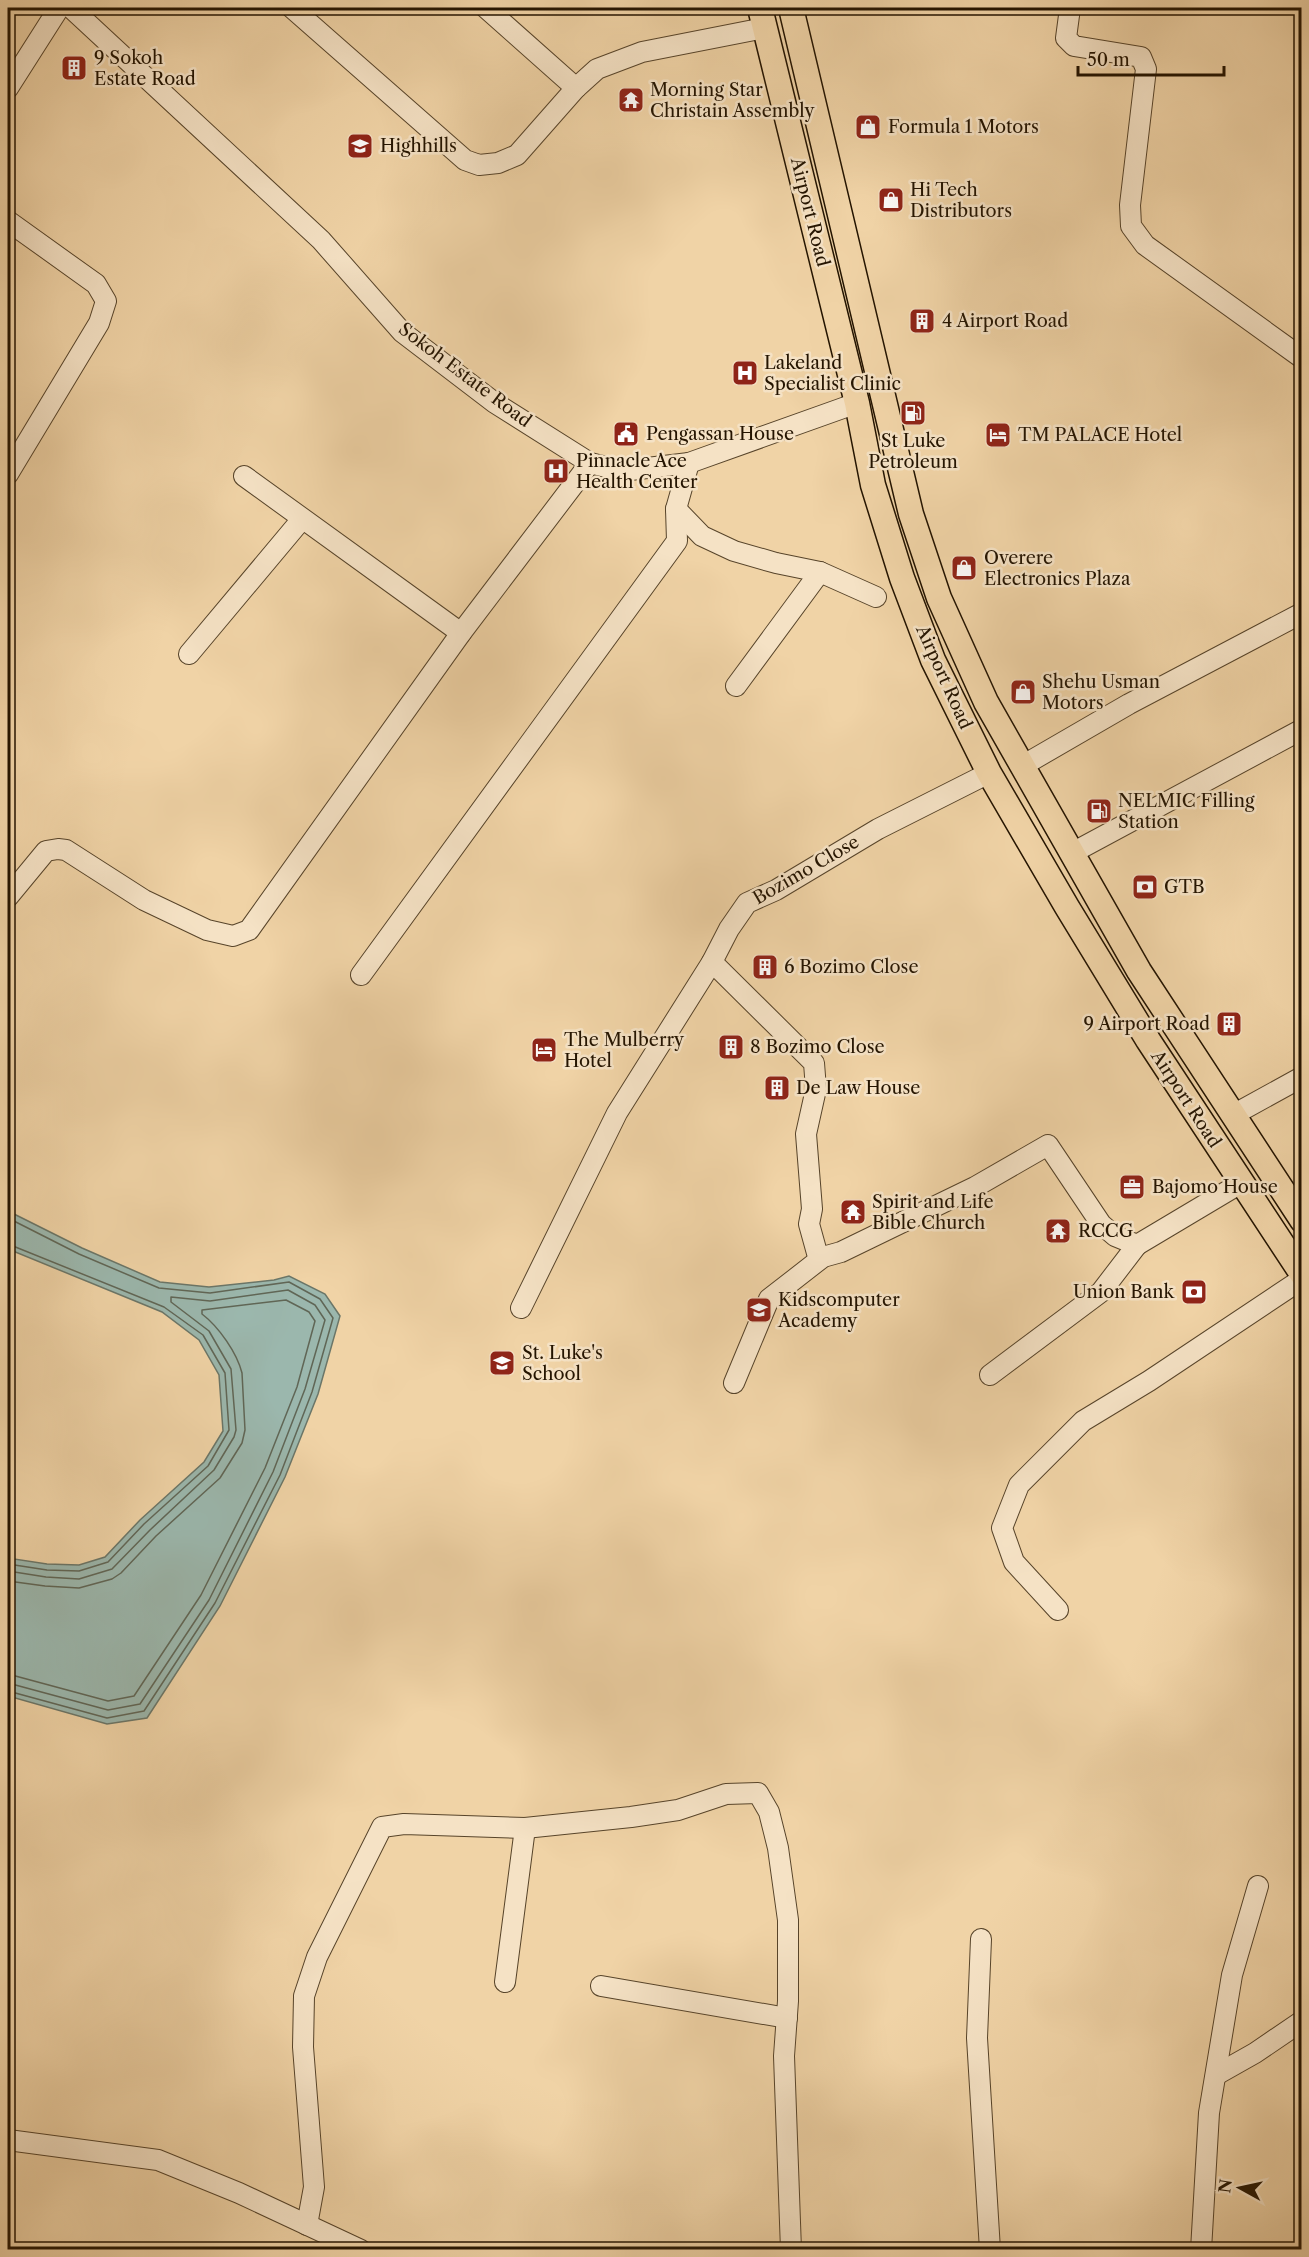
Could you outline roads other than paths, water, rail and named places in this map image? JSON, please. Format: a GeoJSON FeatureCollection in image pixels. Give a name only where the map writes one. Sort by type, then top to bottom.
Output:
{"type":"FeatureCollection","features":[{"type":"Feature","properties":{"kind":"main road","name":"Airport Road"},"geometry":{"type":"LineString","coordinates":[[791,8],[911,514],[939,598],[986,702],[1139,971],[1302,1220]]}},
{"type":"Feature","properties":{"kind":"main road","name":"Airport Road"},"geometry":{"type":"LineString","coordinates":[[762,18],[857,403],[873,485],[902,578],[933,660],[989,773],[1067,907],[1148,1040],[1302,1274]]}},
{"type":"Feature","properties":{"kind":"main road"},"geometry":{"type":"LineString","coordinates":[[1067,907],[1093,890]]}},
{"type":"Feature","properties":{"kind":"street"},"geometry":{"type":"LineString","coordinates":[[8,88],[59,8]]}},
{"type":"Feature","properties":{"kind":"street","name":"Sokoh Estate Road"},"geometry":{"type":"LineString","coordinates":[[71,8],[321,240],[402,332],[495,403],[590,463],[622,471],[689,463],[857,403]]}},
{"type":"Feature","properties":{"kind":"street"},"geometry":{"type":"LineString","coordinates":[[292,8],[465,160],[479,165],[498,163],[517,155],[576,88],[597,69],[642,52],[762,18]]}},
{"type":"Feature","properties":{"kind":"street"},"geometry":{"type":"LineString","coordinates":[[486,8],[576,88]]}},
{"type":"Feature","properties":{"kind":"street"},"geometry":{"type":"LineString","coordinates":[[1070,8],[1066,38],[1074,46],[1142,57],[1146,69],[1130,206],[1131,226],[1145,244],[1302,358]]}},
{"type":"Feature","properties":{"kind":"street"},"geometry":{"type":"LineString","coordinates":[[8,221],[96,284],[106,300],[99,323],[8,474]]}},
{"type":"Feature","properties":{"kind":"street"},"geometry":{"type":"LineString","coordinates":[[8,897],[46,851],[66,850],[144,900],[207,930],[233,936],[249,930],[461,633],[590,463]]}},
{"type":"Feature","properties":{"kind":"street"},"geometry":{"type":"LineString","coordinates":[[361,975],[677,541],[676,509],[689,463]]}},
{"type":"Feature","properties":{"kind":"street"},"geometry":{"type":"LineString","coordinates":[[244,476],[461,633]]}},
{"type":"Feature","properties":{"kind":"street"},"geometry":{"type":"LineString","coordinates":[[676,509],[702,536],[734,551],[819,572],[876,597]]}},
{"type":"Feature","properties":{"kind":"street"},"geometry":{"type":"LineString","coordinates":[[189,654],[302,519]]}},
{"type":"Feature","properties":{"kind":"street"},"geometry":{"type":"LineString","coordinates":[[736,686],[819,572]]}},
{"type":"Feature","properties":{"kind":"street"},"geometry":{"type":"LineString","coordinates":[[1022,766],[1129,704],[1302,613]]}},
{"type":"Feature","properties":{"kind":"street"},"geometry":{"type":"LineString","coordinates":[[1072,853],[1288,737],[1302,732]]}},
{"type":"Feature","properties":{"kind":"street","name":"Bozimo Close"},"geometry":{"type":"LineString","coordinates":[[521,1308],[617,1113],[747,903],[776,890],[878,829],[989,773]]}},
{"type":"Feature","properties":{"kind":"street"},"geometry":{"type":"LineString","coordinates":[[712,962],[814,1063],[816,1089],[806,1134],[812,1209],[809,1224],[817,1253],[823,1257]]}},
{"type":"Feature","properties":{"kind":"street"},"geometry":{"type":"LineString","coordinates":[[1233,1115],[1302,1077]]}},
{"type":"Feature","properties":{"kind":"street"},"geometry":{"type":"LineString","coordinates":[[734,1383],[769,1299],[823,1257],[841,1252],[965,1192],[1048,1146],[1101,1224],[1116,1236],[1137,1245]]}},
{"type":"Feature","properties":{"kind":"street"},"geometry":{"type":"LineString","coordinates":[[990,1375],[1101,1292],[1137,1245],[1241,1183]]}},
{"type":"Feature","properties":{"kind":"street"},"geometry":{"type":"LineString","coordinates":[[1058,1610],[1014,1562],[1002,1528],[1019,1485],[1083,1421],[1149,1381],[1302,1280]]}},
{"type":"Feature","properties":{"kind":"street"},"geometry":{"type":"LineString","coordinates":[[306,2225],[314,2187],[303,2047],[304,1996],[318,1957],[370,1847],[382,1827],[404,1824],[525,1828],[678,1810],[726,1794],[758,1793],[769,1812],[778,1848],[788,1920],[787,2019],[784,2056],[790,2250]]}},
{"type":"Feature","properties":{"kind":"street"},"geometry":{"type":"LineString","coordinates":[[505,1982],[525,1828]]}},
{"type":"Feature","properties":{"kind":"street"},"geometry":{"type":"LineString","coordinates":[[1201,2250],[1209,2113],[1232,1975],[1258,1886]]}},
{"type":"Feature","properties":{"kind":"street"},"geometry":{"type":"LineString","coordinates":[[981,1939],[977,2038],[990,2250]]}},
{"type":"Feature","properties":{"kind":"street"},"geometry":{"type":"LineString","coordinates":[[601,1986],[787,2019]]}},
{"type":"Feature","properties":{"kind":"street"},"geometry":{"type":"LineString","coordinates":[[1216,2074],[1255,2053],[1302,2021]]}},
{"type":"Feature","properties":{"kind":"street"},"geometry":{"type":"LineString","coordinates":[[8,2140],[158,2160],[238,2193],[361,2250]]}},
{"type":"Feature","properties":{"kind":"water"},"geometry":{"type":"Polygon","coordinates":[[[8,1211],[82,1248],[160,1282],[209,1287],[274,1280],[289,1276],[325,1294],[340,1316],[318,1394],[285,1477],[220,1606],[147,1718],[107,1724],[8,1696],[8,1558],[47,1564],[79,1565],[105,1557],[140,1520],[204,1462],[223,1431],[219,1375],[199,1340],[162,1312],[8,1249],[8,1211]]]}},
{"type":"Feature","properties":{"kind":"place","name":"9 Sokoh Estate Road"},"geometry":{"type":"Point","coordinates":[74,68]}},
{"type":"Feature","properties":{"kind":"place","name":"Morning Star Christain Assembly"},"geometry":{"type":"Point","coordinates":[631,100]}},
{"type":"Feature","properties":{"kind":"place","name":"Formula 1 Motors"},"geometry":{"type":"Point","coordinates":[868,127]}},
{"type":"Feature","properties":{"kind":"place","name":"Highhills"},"geometry":{"type":"Point","coordinates":[360,146]}},
{"type":"Feature","properties":{"kind":"place","name":"Hi Tech Distributors"},"geometry":{"type":"Point","coordinates":[891,200]}},
{"type":"Feature","properties":{"kind":"place","name":"4 Airport Road"},"geometry":{"type":"Point","coordinates":[922,321]}},
{"type":"Feature","properties":{"kind":"place","name":"Lakeland Specialist Clinic"},"geometry":{"type":"Point","coordinates":[745,373]}},
{"type":"Feature","properties":{"kind":"place","name":"St Luke Petroleum"},"geometry":{"type":"Point","coordinates":[913,413]}},
{"type":"Feature","properties":{"kind":"place","name":"Pengassan House"},"geometry":{"type":"Point","coordinates":[626,434]}},
{"type":"Feature","properties":{"kind":"place","name":"TM PALACE Hotel"},"geometry":{"type":"Point","coordinates":[998,435]}},
{"type":"Feature","properties":{"kind":"place","name":"Pinnacle Ace Health Center"},"geometry":{"type":"Point","coordinates":[556,471]}},
{"type":"Feature","properties":{"kind":"place","name":"Overere Electronics Plaza"},"geometry":{"type":"Point","coordinates":[964,568]}},
{"type":"Feature","properties":{"kind":"place","name":"Shehu Usman Motors"},"geometry":{"type":"Point","coordinates":[1023,692]}},
{"type":"Feature","properties":{"kind":"place","name":"NELMIC Filling Station"},"geometry":{"type":"Point","coordinates":[1099,811]}},
{"type":"Feature","properties":{"kind":"place","name":"GTB"},"geometry":{"type":"Point","coordinates":[1145,887]}},
{"type":"Feature","properties":{"kind":"place","name":"6 Bozimo Close"},"geometry":{"type":"Point","coordinates":[765,967]}},
{"type":"Feature","properties":{"kind":"place","name":"9 Airport Road"},"geometry":{"type":"Point","coordinates":[1229,1024]}},
{"type":"Feature","properties":{"kind":"place","name":"8 Bozimo Close"},"geometry":{"type":"Point","coordinates":[731,1047]}},
{"type":"Feature","properties":{"kind":"place","name":"The Mulberry Hotel"},"geometry":{"type":"Point","coordinates":[544,1050]}},
{"type":"Feature","properties":{"kind":"place","name":"De Law House"},"geometry":{"type":"Point","coordinates":[777,1088]}},
{"type":"Feature","properties":{"kind":"place","name":"Bajomo House"},"geometry":{"type":"Point","coordinates":[1132,1187]}},
{"type":"Feature","properties":{"kind":"place","name":"Spirit and Life Bible Church"},"geometry":{"type":"Point","coordinates":[853,1212]}},
{"type":"Feature","properties":{"kind":"place","name":"RCCG"},"geometry":{"type":"Point","coordinates":[1058,1231]}},
{"type":"Feature","properties":{"kind":"place","name":"Union Bank"},"geometry":{"type":"Point","coordinates":[1194,1292]}},
{"type":"Feature","properties":{"kind":"place","name":"Kidscomputer Academy"},"geometry":{"type":"Point","coordinates":[759,1310]}},
{"type":"Feature","properties":{"kind":"place","name":"St. Luke's School"},"geometry":{"type":"Point","coordinates":[502,1363]}}]}
